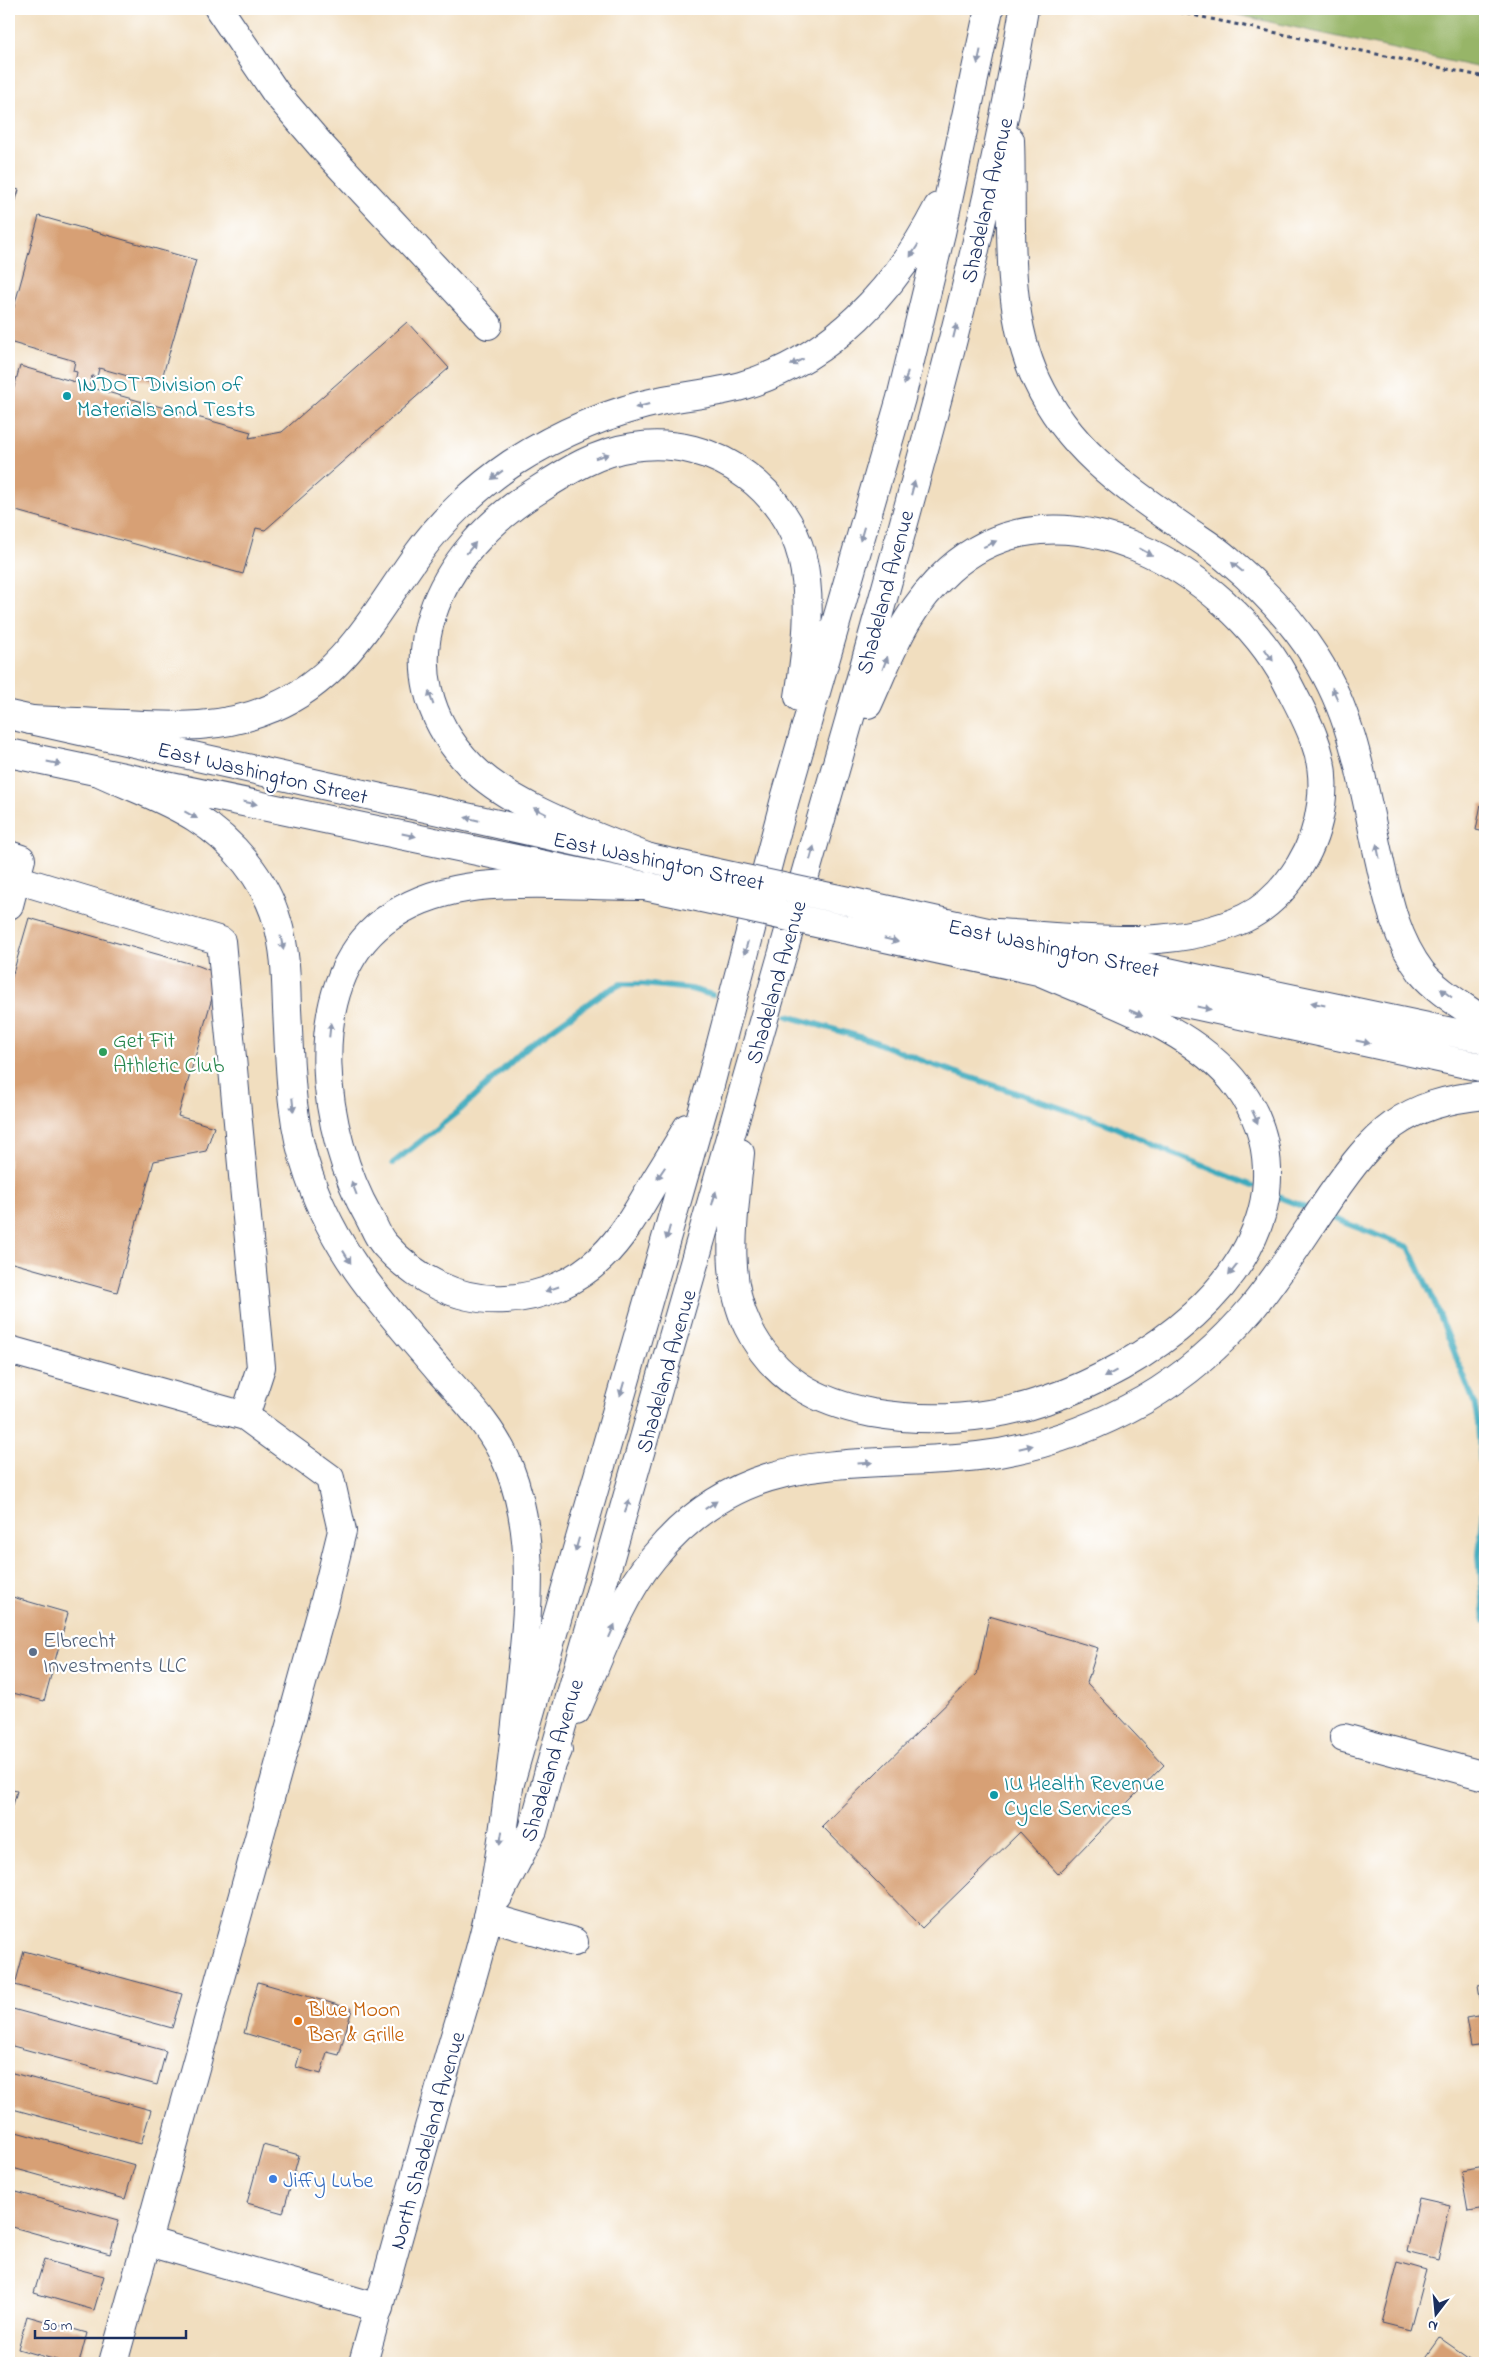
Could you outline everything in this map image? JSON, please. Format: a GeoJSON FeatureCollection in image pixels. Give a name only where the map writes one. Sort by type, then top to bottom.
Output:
{"type":"FeatureCollection","features":[{"type":"Feature","properties":{"kind":"main road"},"geometry":{"type":"LineString","coordinates":[[219,9],[276,93],[324,149],[488,326]]}},
{"type":"Feature","properties":{"kind":"main road","name":"Shadeland Avenue"},"geometry":{"type":"LineString","coordinates":[[488,1917],[508,1790],[710,1085],[785,799],[901,398],[958,160],[989,9]]}},
{"type":"Feature","properties":{"kind":"main road","name":"Shadeland Avenue"},"geometry":{"type":"LineString","coordinates":[[488,1917],[533,1830],[637,1472],[830,788],[951,346],[1008,103],[1024,9]]}},
{"type":"Feature","properties":{"kind":"main road"},"geometry":{"type":"LineString","coordinates":[[1008,103],[1012,251],[1018,318],[1027,354],[1044,397],[1064,428],[1095,462],[1228,559],[1256,583],[1294,624],[1325,672],[1348,723],[1358,759],[1390,909],[1403,944],[1424,975],[1485,1022]]}},
{"type":"Feature","properties":{"kind":"main road"},"geometry":{"type":"LineString","coordinates":[[19,718],[178,727],[208,726],[233,722],[256,715],[300,694],[326,676],[348,652],[418,553],[448,518],[468,498],[512,464],[568,432],[610,414],[664,400],[723,390],[751,382],[803,359],[850,326],[883,293],[917,246],[939,206],[958,160]]}},
{"type":"Feature","properties":{"kind":"main road"},"geometry":{"type":"LineString","coordinates":[[649,858],[526,805],[472,768],[450,738],[437,714],[428,692],[425,674],[427,632],[431,614],[440,593],[463,558],[501,517],[529,494],[556,477],[598,456],[634,447],[666,445],[711,455],[732,465],[758,484],[771,497],[793,532],[804,569],[807,636],[785,799]]}},
{"type":"Feature","properties":{"kind":"main road"},"geometry":{"type":"LineString","coordinates":[[830,788],[903,625],[940,579],[980,548],[1005,537],[1035,530],[1076,530],[1106,535],[1166,561],[1197,581],[1222,601],[1254,635],[1281,671],[1297,700],[1316,745],[1322,782],[1321,805],[1315,832],[1297,869],[1283,888],[1255,912],[1226,926],[1201,932],[1152,939],[1126,940],[997,933]]}},
{"type":"Feature","properties":{"kind":"main road","name":"East Washington Street"},"geometry":{"type":"LineString","coordinates":[[19,718],[1204,980],[1485,1039]]}},
{"type":"Feature","properties":{"kind":"main road","name":"East Washington Street"},"geometry":{"type":"LineString","coordinates":[[9,753],[648,886],[1485,1068]]}},
{"type":"Feature","properties":{"kind":"main road"},"geometry":{"type":"LineString","coordinates":[[99,772],[193,816],[230,845],[258,880],[274,913],[284,949],[294,1115],[301,1152],[323,1214],[351,1264],[373,1294],[479,1415],[504,1455],[520,1499],[525,1526],[528,1574],[524,1647],[508,1790]]}},
{"type":"Feature","properties":{"kind":"main road"},"geometry":{"type":"LineString","coordinates":[[9,904],[12,867],[221,941],[260,1367],[245,1416]]}},
{"type":"Feature","properties":{"kind":"main road"},"geometry":{"type":"LineString","coordinates":[[648,886],[513,883],[458,888],[419,901],[384,921],[371,933],[354,954],[335,996],[328,1062],[330,1099],[336,1136],[344,1162],[359,1201],[382,1241],[411,1270],[419,1276],[461,1295],[493,1300],[520,1298],[538,1294],[564,1284],[602,1258],[640,1208],[710,1085]]}},
{"type":"Feature","properties":{"kind":"main road"},"geometry":{"type":"LineString","coordinates":[[746,1085],[732,1230],[737,1290],[748,1326],[767,1358],[790,1380],[805,1391],[839,1406],[886,1415],[922,1418],[973,1416],[1045,1401],[1109,1374],[1154,1346],[1188,1319],[1227,1278],[1244,1256],[1260,1222],[1266,1195],[1266,1157],[1260,1130],[1250,1105],[1237,1085],[1209,1058],[1184,1039],[1141,1015],[1042,973]]}},
{"type":"Feature","properties":{"kind":"main road"},"geometry":{"type":"LineString","coordinates":[[549,1771],[614,1625],[635,1584],[669,1539],[706,1508],[746,1486],[792,1471],[829,1465],[979,1455],[1006,1451],[1043,1443],[1078,1432],[1129,1409],[1184,1373],[1239,1323],[1263,1294],[1356,1160],[1375,1139],[1397,1122],[1430,1105],[1447,1100],[1485,1095]]}},
{"type":"Feature","properties":{"kind":"main road"},"geometry":{"type":"LineString","coordinates":[[9,1350],[245,1416],[330,1478],[342,1531],[320,1620],[113,2363]]}},
{"type":"Feature","properties":{"kind":"main road"},"geometry":{"type":"LineString","coordinates":[[1344,1738],[1485,1776]]}},
{"type":"Feature","properties":{"kind":"main road"},"geometry":{"type":"LineString","coordinates":[[488,1917],[574,1942]]}},
{"type":"Feature","properties":{"kind":"main road","name":"North Shadeland Avenue"},"geometry":{"type":"LineString","coordinates":[[363,2363],[488,1917]]}},
{"type":"Feature","properties":{"kind":"main road"},"geometry":{"type":"LineString","coordinates":[[146,2241],[379,2308]]}},
{"type":"Feature","properties":{"kind":"path"},"geometry":{"type":"LineString","coordinates":[[1164,9],[1485,77]]}},
{"type":"Feature","properties":{"kind":"green space"},"geometry":{"type":"Polygon","coordinates":[[[1211,9],[1485,9],[1485,69],[1211,9]]]}},
{"type":"Feature","properties":{"kind":"building"},"geometry":{"type":"Polygon","coordinates":[[[9,187],[19,190],[9,223],[9,187]]]}},
{"type":"Feature","properties":{"kind":"building","name":"INDOT Division of Materials and Tests"},"geometry":{"type":"Polygon","coordinates":[[[39,216],[196,260],[160,385],[99,368],[97,377],[92,376],[89,387],[251,432],[249,438],[282,432],[407,322],[449,368],[265,530],[256,528],[243,574],[9,509],[9,405],[20,366],[75,382],[77,372],[73,371],[75,361],[9,342],[9,325],[39,216]]]}},
{"type":"Feature","properties":{"kind":"building"},"geometry":{"type":"Polygon","coordinates":[[[1481,804],[1485,805],[1485,832],[1476,830],[1481,804]]]}},
{"type":"Feature","properties":{"kind":"building","name":"Get Fit Athletic Club"},"geometry":{"type":"Polygon","coordinates":[[[29,918],[199,966],[219,974],[178,1116],[214,1127],[206,1151],[154,1161],[117,1292],[9,1262],[9,987],[29,918]]]}},
{"type":"Feature","properties":{"kind":"building","name":"Elbrecht Investments LLC"},"geometry":{"type":"Polygon","coordinates":[[[9,1596],[68,1613],[44,1701],[9,1692],[9,1596]]]}},
{"type":"Feature","properties":{"kind":"building","name":"IU Health Revenue Cycle Services"},"geometry":{"type":"Polygon","coordinates":[[[989,1616],[1098,1648],[1087,1683],[1164,1765],[1058,1874],[1020,1832],[922,1928],[822,1826],[977,1674],[989,1616]]]}},
{"type":"Feature","properties":{"kind":"building"},"geometry":{"type":"Polygon","coordinates":[[[9,1789],[17,1791],[9,1819],[9,1789]]]}},
{"type":"Feature","properties":{"kind":"building"},"geometry":{"type":"Polygon","coordinates":[[[24,1951],[182,1994],[172,2028],[15,1985],[24,1951]]]}},
{"type":"Feature","properties":{"kind":"building","name":"Blue Moon Bar & Grille"},"geometry":{"type":"Polygon","coordinates":[[[258,1982],[352,2009],[339,2055],[327,2052],[321,2074],[296,2067],[301,2050],[244,2033],[258,1982]]]}},
{"type":"Feature","properties":{"kind":"building"},"geometry":{"type":"Polygon","coordinates":[[[1485,1984],[1485,2045],[1471,2047],[1466,2018],[1483,2015],[1478,1985],[1485,1984]]]}},
{"type":"Feature","properties":{"kind":"building"},"geometry":{"type":"Polygon","coordinates":[[[9,2008],[166,2051],[157,2085],[9,2045],[9,2008]]]}},
{"type":"Feature","properties":{"kind":"building"},"geometry":{"type":"Polygon","coordinates":[[[9,2072],[151,2110],[141,2144],[9,2108],[9,2072]]]}},
{"type":"Feature","properties":{"kind":"building"},"geometry":{"type":"Polygon","coordinates":[[[9,2130],[135,2165],[125,2199],[9,2167],[9,2130]]]}},
{"type":"Feature","properties":{"kind":"building","name":"Jiffy Lube"},"geometry":{"type":"Polygon","coordinates":[[[263,2145],[299,2155],[283,2213],[247,2203],[263,2145]]]}},
{"type":"Feature","properties":{"kind":"building"},"geometry":{"type":"Polygon","coordinates":[[[1485,2167],[1485,2209],[1468,2212],[1461,2171],[1485,2167]]]}},
{"type":"Feature","properties":{"kind":"building"},"geometry":{"type":"Polygon","coordinates":[[[9,2190],[119,2220],[110,2254],[9,2226],[9,2190]]]}},
{"type":"Feature","properties":{"kind":"building"},"geometry":{"type":"Polygon","coordinates":[[[1419,2198],[1450,2205],[1438,2260],[1407,2252],[1419,2198]]]}},
{"type":"Feature","properties":{"kind":"building"},"geometry":{"type":"Polygon","coordinates":[[[44,2260],[104,2276],[94,2310],[34,2293],[44,2260]]]}},
{"type":"Feature","properties":{"kind":"building"},"geometry":{"type":"Polygon","coordinates":[[[1398,2262],[1426,2270],[1410,2330],[1382,2323],[1398,2262]]]}},
{"type":"Feature","properties":{"kind":"building"},"geometry":{"type":"Polygon","coordinates":[[[27,2316],[87,2333],[79,2363],[67,2363],[18,2349],[27,2316]]]}},
{"type":"Feature","properties":{"kind":"building"},"geometry":{"type":"Polygon","coordinates":[[[1440,2338],[1476,2363],[1422,2363],[1440,2338]]]}},
{"type":"Feature","properties":{"kind":"waterway"},"geometry":{"type":"LineString","coordinates":[[393,1163],[460,1110],[527,1047],[600,995],[621,984],[643,984],[691,989],[712,995]]}},
{"type":"Feature","properties":{"kind":"waterway"},"geometry":{"type":"LineString","coordinates":[[788,1016],[870,1040],[928,1063],[1108,1124],[1164,1150],[1253,1186]]}},
{"type":"Feature","properties":{"kind":"waterway"},"geometry":{"type":"LineString","coordinates":[[1279,1197],[1306,1208]]}},
{"type":"Feature","properties":{"kind":"waterway"},"geometry":{"type":"LineString","coordinates":[[1332,1218],[1409,1247],[1434,1301],[1474,1402],[1478,1423],[1484,1508],[1479,1555],[1485,1621]]}},
{"type":"Feature","properties":{"kind":"place","name":"INDOT Division of Materials and Tests"},"geometry":{"type":"Point","coordinates":[67,396]}},
{"type":"Feature","properties":{"kind":"place","name":"Get Fit Athletic Club"},"geometry":{"type":"Point","coordinates":[103,1052]}},
{"type":"Feature","properties":{"kind":"place","name":"Elbrecht Investments LLC"},"geometry":{"type":"Point","coordinates":[33,1652]}},
{"type":"Feature","properties":{"kind":"place","name":"IU Health Revenue Cycle Services"},"geometry":{"type":"Point","coordinates":[994,1795]}},
{"type":"Feature","properties":{"kind":"place","name":"Blue Moon Bar & Grille"},"geometry":{"type":"Point","coordinates":[298,2021]}},
{"type":"Feature","properties":{"kind":"place","name":"Jiffy Lube"},"geometry":{"type":"Point","coordinates":[273,2179]}}]}
